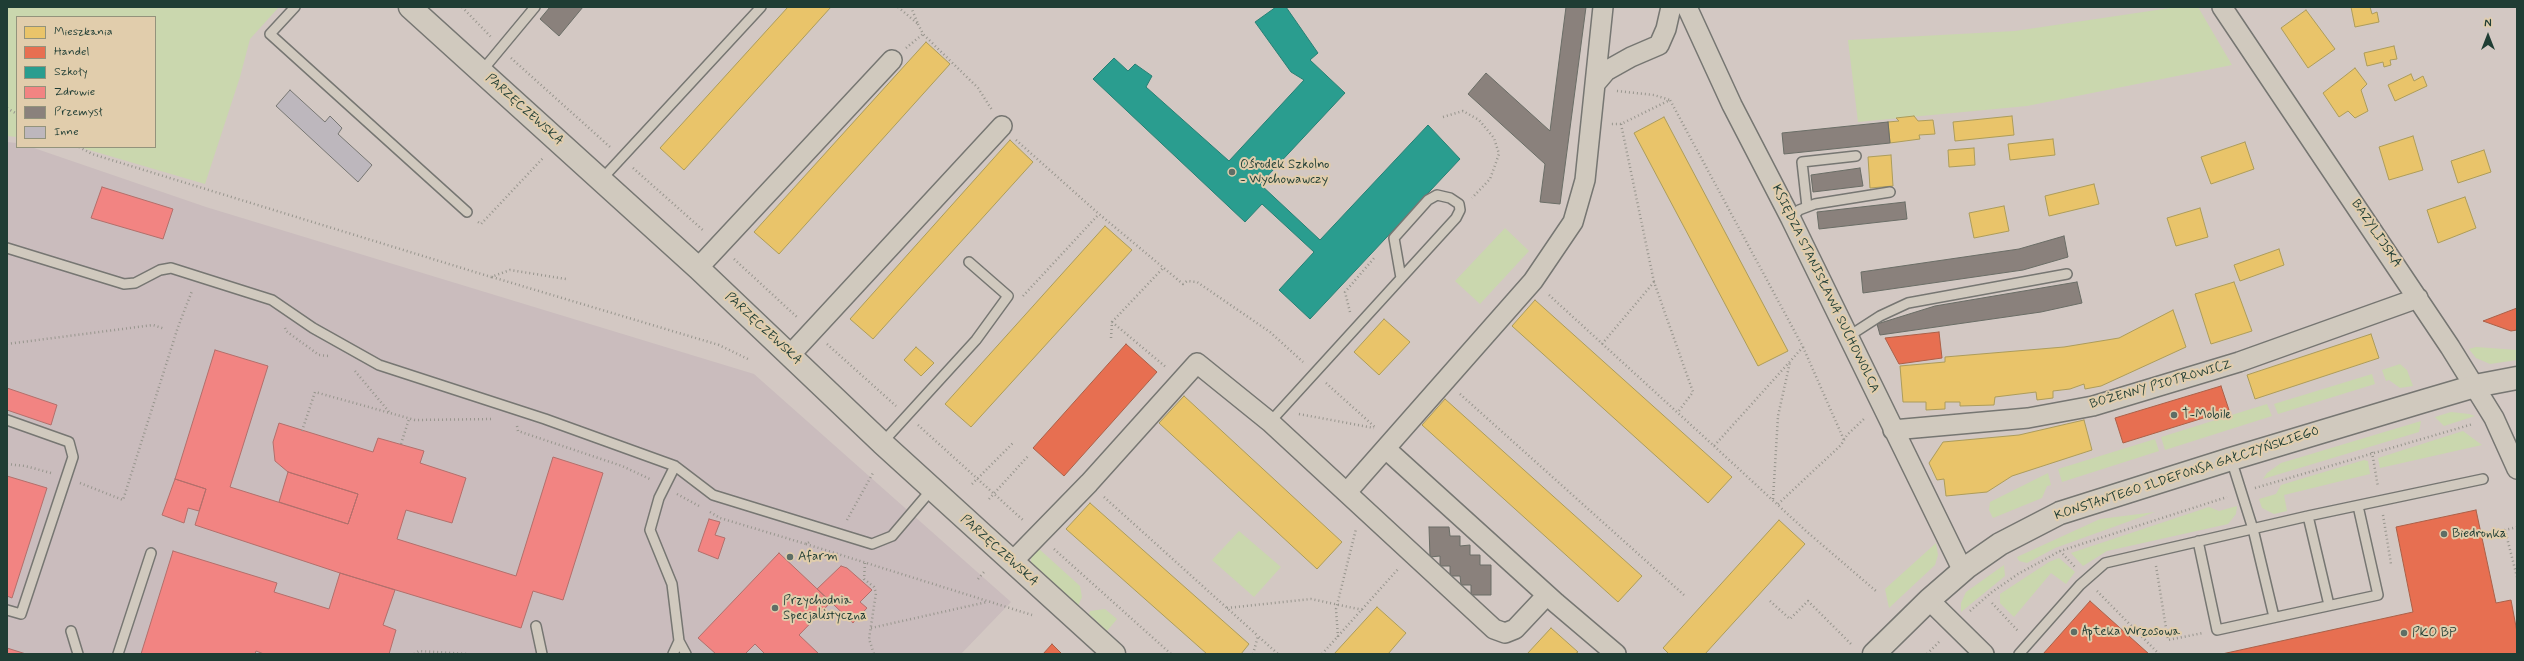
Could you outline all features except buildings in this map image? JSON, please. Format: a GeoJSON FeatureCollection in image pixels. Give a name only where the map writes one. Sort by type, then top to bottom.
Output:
{"type":"FeatureCollection","features":[{"type":"Feature","properties":{"kind":"street","name":"PARZĘCZEWSKA"},"geometry":{"type":"LineString","coordinates":[[410,7],[698,268],[791,354],[882,443],[1109,652]]}},
{"type":"Feature","properties":{"kind":"street"},"geometry":{"type":"LineString","coordinates":[[1603,7],[1603,87]]}},
{"type":"Feature","properties":{"kind":"street"},"geometry":{"type":"LineString","coordinates":[[1347,492],[1533,281],[1573,222],[1585,180],[1606,71],[1631,57],[1659,45],[1666,29],[1671,7]]}},
{"type":"Feature","properties":{"kind":"street","name":"KSIĘDZA STANISŁAWA SUCHOWOLCA"},"geometry":{"type":"LineString","coordinates":[[1687,7],[1732,105],[1849,336],[1893,430],[1963,571]]}},
{"type":"Feature","properties":{"kind":"street","name":"BAZYLIJSKA"},"geometry":{"type":"LineString","coordinates":[[2222,7],[2418,298],[2512,442],[2517,469]]}},
{"type":"Feature","properties":{"kind":"street"},"geometry":{"type":"LineString","coordinates":[[698,268],[892,60]]}},
{"type":"Feature","properties":{"kind":"street"},"geometry":{"type":"LineString","coordinates":[[791,354],[1002,126]]}},
{"type":"Feature","properties":{"kind":"street","name":"BOŻENNY PIOTROWICZ"},"geometry":{"type":"LineString","coordinates":[[1893,430],[2028,418],[2093,406],[2239,362],[2418,298]]}},
{"type":"Feature","properties":{"kind":"street"},"geometry":{"type":"LineString","coordinates":[[1012,562],[1089,483],[1197,363],[1275,416],[1347,492],[1494,630],[1505,633],[1515,629],[1547,595]]}},
{"type":"Feature","properties":{"kind":"street","name":"KONSTANTEGO ILDEFONSA GAŁCZYŃSKIEGO"},"geometry":{"type":"LineString","coordinates":[[1874,654],[1929,600],[1963,571],[2000,544],[2060,513],[2231,459],[2475,386],[2517,378]]}},
{"type":"Feature","properties":{"kind":"street"},"geometry":{"type":"LineString","coordinates":[[1389,446],[1547,595],[1616,654]]}},
{"type":"Feature","properties":{"kind":"street"},"geometry":{"type":"LineString","coordinates":[[1929,600],[1984,654]]}},
{"type":"Feature","properties":{"kind":"lane"},"geometry":{"type":"LineString","coordinates":[[295,7],[270,34],[467,212]]}},
{"type":"Feature","properties":{"kind":"lane"},"geometry":{"type":"LineString","coordinates":[[481,72],[535,7]]}},
{"type":"Feature","properties":{"kind":"lane"},"geometry":{"type":"LineString","coordinates":[[601,180],[761,7]]}},
{"type":"Feature","properties":{"kind":"lane"},"geometry":{"type":"LineString","coordinates":[[1807,207],[1802,162],[1856,156]]}},
{"type":"Feature","properties":{"kind":"lane"},"geometry":{"type":"LineString","coordinates":[[1791,219],[1800,210],[1815,204],[1890,192]]}},
{"type":"Feature","properties":{"kind":"lane"},"geometry":{"type":"LineString","coordinates":[[1275,416],[1456,218],[1460,210],[1459,204],[1450,198],[1437,195],[1428,200],[1394,238],[1401,278]]}},
{"type":"Feature","properties":{"kind":"lane"},"geometry":{"type":"LineString","coordinates":[[7,248],[124,284],[135,283],[160,270],[171,268],[183,270],[272,300],[313,328],[379,365],[545,419],[674,466],[713,495],[872,544],[883,541],[892,536],[932,489]]}},
{"type":"Feature","properties":{"kind":"lane"},"geometry":{"type":"LineString","coordinates":[[882,443],[976,340],[1008,296],[969,262]]}},
{"type":"Feature","properties":{"kind":"lane"},"geometry":{"type":"LineString","coordinates":[[1849,336],[1880,316],[1908,303],[2067,274]]}},
{"type":"Feature","properties":{"kind":"lane"},"geometry":{"type":"LineString","coordinates":[[7,420],[69,442],[73,457],[20,614],[7,610]]}},
{"type":"Feature","properties":{"kind":"lane"},"geometry":{"type":"LineString","coordinates":[[2231,459],[2253,529],[2274,618]]}},
{"type":"Feature","properties":{"kind":"lane"},"geometry":{"type":"LineString","coordinates":[[674,466],[650,530],[672,584],[679,642],[686,654]]}},
{"type":"Feature","properties":{"kind":"lane"},"geometry":{"type":"LineString","coordinates":[[2019,654],[2086,580],[2105,563],[2308,516],[2482,479]]}},
{"type":"Feature","properties":{"kind":"lane"},"geometry":{"type":"LineString","coordinates":[[2198,541],[2217,630],[2329,606],[2378,595],[2358,506]]}},
{"type":"Feature","properties":{"kind":"lane"},"geometry":{"type":"LineString","coordinates":[[2308,516],[2329,606]]}},
{"type":"Feature","properties":{"kind":"lane"},"geometry":{"type":"LineString","coordinates":[[118,654],[151,554]]}},
{"type":"Feature","properties":{"kind":"lane"},"geometry":{"type":"LineString","coordinates":[[536,626],[542,654]]}},
{"type":"Feature","properties":{"kind":"lane"},"geometry":{"type":"LineString","coordinates":[[71,631],[78,654]]}},
{"type":"Feature","properties":{"kind":"lane"},"geometry":{"type":"LineString","coordinates":[[673,654],[679,642]]}},
{"type":"Feature","properties":{"kind":"path"},"geometry":{"type":"LineString","coordinates":[[898,7],[918,24]]}},
{"type":"Feature","properties":{"kind":"path"},"geometry":{"type":"LineString","coordinates":[[910,7],[923,34],[978,88],[1002,126],[1099,214],[1183,284],[1187,281],[1197,282],[1270,332],[1376,428],[1389,446]]}},
{"type":"Feature","properties":{"kind":"path"},"geometry":{"type":"LineString","coordinates":[[1603,87],[1654,95],[1670,100],[1803,347],[1844,440]]}},
{"type":"Feature","properties":{"kind":"path"},"geometry":{"type":"LineString","coordinates":[[1610,116],[1610,124],[1620,124],[1670,100]]}},
{"type":"Feature","properties":{"kind":"path"},"geometry":{"type":"LineString","coordinates":[[7,108],[16,113]]}},
{"type":"Feature","properties":{"kind":"path"},"geometry":{"type":"LineString","coordinates":[[1443,117],[1463,111],[1479,120],[1494,138],[1499,154],[1490,179],[1460,210]]}},
{"type":"Feature","properties":{"kind":"path"},"geometry":{"type":"LineString","coordinates":[[1620,124],[1654,282],[1692,392],[1678,412]]}},
{"type":"Feature","properties":{"kind":"path"},"geometry":{"type":"LineString","coordinates":[[467,212],[481,224],[558,142]]}},
{"type":"Feature","properties":{"kind":"path"},"geometry":{"type":"LineString","coordinates":[[82,148],[92,154],[491,277],[719,345],[750,360]]}},
{"type":"Feature","properties":{"kind":"path"},"geometry":{"type":"LineString","coordinates":[[1354,330],[1345,292],[1375,257]]}},
{"type":"Feature","properties":{"kind":"path"},"geometry":{"type":"LineString","coordinates":[[1111,338],[1112,322],[1164,267]]}},
{"type":"Feature","properties":{"kind":"path"},"geometry":{"type":"LineString","coordinates":[[491,277],[510,270],[566,279]]}},
{"type":"Feature","properties":{"kind":"path"},"geometry":{"type":"LineString","coordinates":[[1533,281],[1772,499],[1876,591]]}},
{"type":"Feature","properties":{"kind":"path"},"geometry":{"type":"LineString","coordinates":[[1602,344],[1654,282]]}},
{"type":"Feature","properties":{"kind":"path"},"geometry":{"type":"LineString","coordinates":[[7,464],[25,466],[66,478],[123,500],[178,327],[191,292],[195,290]]}},
{"type":"Feature","properties":{"kind":"path"},"geometry":{"type":"LineString","coordinates":[[1112,322],[1183,380]]}},
{"type":"Feature","properties":{"kind":"path"},"geometry":{"type":"LineString","coordinates":[[7,344],[153,325],[165,329]]}},
{"type":"Feature","properties":{"kind":"path"},"geometry":{"type":"LineString","coordinates":[[284,326],[286,331],[319,355],[331,356]]}},
{"type":"Feature","properties":{"kind":"path"},"geometry":{"type":"LineString","coordinates":[[1714,446],[1803,347]]}},
{"type":"Feature","properties":{"kind":"path"},"geometry":{"type":"LineString","coordinates":[[1772,499],[1778,416],[1790,361]]}},
{"type":"Feature","properties":{"kind":"path"},"geometry":{"type":"LineString","coordinates":[[349,366],[390,414]]}},
{"type":"Feature","properties":{"kind":"path"},"geometry":{"type":"LineString","coordinates":[[1446,381],[1684,595]]}},
{"type":"Feature","properties":{"kind":"path"},"geometry":{"type":"LineString","coordinates":[[302,431],[315,392],[409,419],[463,421],[499,419]]}},
{"type":"Feature","properties":{"kind":"path"},"geometry":{"type":"LineString","coordinates":[[1778,504],[1869,414]]}},
{"type":"Feature","properties":{"kind":"path"},"geometry":{"type":"LineString","coordinates":[[1275,416],[1376,428]]}},
{"type":"Feature","properties":{"kind":"path"},"geometry":{"type":"LineString","coordinates":[[401,444],[409,419]]}},
{"type":"Feature","properties":{"kind":"path"},"geometry":{"type":"LineString","coordinates":[[512,421],[516,424],[518,431],[622,466],[665,487],[720,518],[1032,615]]}},
{"type":"Feature","properties":{"kind":"path"},"geometry":{"type":"LineString","coordinates":[[2264,486],[2480,422]]}},
{"type":"Feature","properties":{"kind":"path"},"geometry":{"type":"LineString","coordinates":[[972,484],[1014,442]]}},
{"type":"Feature","properties":{"kind":"path"},"geometry":{"type":"LineString","coordinates":[[989,499],[1029,455]]}},
{"type":"Feature","properties":{"kind":"path"},"geometry":{"type":"LineString","coordinates":[[806,544],[844,525],[873,473]]}},
{"type":"Feature","properties":{"kind":"path"},"geometry":{"type":"LineString","coordinates":[[1089,483],[1278,654]]}},
{"type":"Feature","properties":{"kind":"path"},"geometry":{"type":"LineString","coordinates":[[1966,614],[1992,592],[2037,562],[2060,551],[2222,498]]}},
{"type":"Feature","properties":{"kind":"path"},"geometry":{"type":"LineString","coordinates":[[2517,527],[2505,530],[2517,577]]}},
{"type":"Feature","properties":{"kind":"path"},"geometry":{"type":"LineString","coordinates":[[1338,638],[1337,604],[1356,528]]}},
{"type":"Feature","properties":{"kind":"path"},"geometry":{"type":"LineString","coordinates":[[2060,551],[2086,580],[2160,654]]}},
{"type":"Feature","properties":{"kind":"path"},"geometry":{"type":"LineString","coordinates":[[2153,551],[2168,640],[2217,630]]}},
{"type":"Feature","properties":{"kind":"path"},"geometry":{"type":"LineString","coordinates":[[865,563],[864,579],[874,587],[876,593],[870,639],[874,654]]}},
{"type":"Feature","properties":{"kind":"path"},"geometry":{"type":"LineString","coordinates":[[1322,654],[1403,564]]}},
{"type":"Feature","properties":{"kind":"path"},"geometry":{"type":"LineString","coordinates":[[978,579],[984,572]]}},
{"type":"Feature","properties":{"kind":"path"},"geometry":{"type":"LineString","coordinates":[[1227,608],[1311,599],[1363,610]]}},
{"type":"Feature","properties":{"kind":"path"},"geometry":{"type":"LineString","coordinates":[[871,628],[988,602]]}},
{"type":"Feature","properties":{"kind":"path"},"geometry":{"type":"LineString","coordinates":[[1770,602],[1790,619],[1808,602],[1851,644]]}},
{"type":"Feature","properties":{"kind":"path"},"geometry":{"type":"LineString","coordinates":[[1927,654],[1945,635]]}},
{"type":"Feature","properties":{"kind":"path"},"geometry":{"type":"LineString","coordinates":[[1253,654],[1258,636]]}},
{"type":"Feature","properties":{"kind":"path"},"geometry":{"type":"LineString","coordinates":[[414,654],[419,651],[468,654]]}},
{"type":"Feature","properties":{"kind":"shaded area"},"geometry":{"type":"Polygon","coordinates":[[[7,142],[16,143],[16,148],[34,148],[206,207],[754,374],[1011,602],[961,654],[7,654],[7,142]]]}},
{"type":"Feature","properties":{"kind":"green space"},"geometry":{"type":"Polygon","coordinates":[[[7,7],[279,7],[250,39],[240,77],[205,184],[82,148],[156,148],[156,16],[16,16],[16,137],[7,136],[7,7]]]}},
{"type":"Feature","properties":{"kind":"green space"},"geometry":{"type":"Polygon","coordinates":[[[2177,7],[2198,7],[2232,65],[2027,106],[1858,122],[1848,40],[2015,31],[2177,7]]]}},
{"type":"Feature","properties":{"kind":"green space"},"geometry":{"type":"Polygon","coordinates":[[[1505,228],[1529,251],[1480,304],[1455,281],[1505,228]]]}},
{"type":"Feature","properties":{"kind":"green space"},"geometry":{"type":"Polygon","coordinates":[[[2476,347],[2517,350],[2517,360],[2490,364],[2476,358],[2469,349],[2476,347]]]}},
{"type":"Feature","properties":{"kind":"green space"},"geometry":{"type":"Polygon","coordinates":[[[2400,364],[2407,370],[2413,386],[2400,388],[2389,380],[2386,381],[2382,370],[2400,364]]]}},
{"type":"Feature","properties":{"kind":"green space"},"geometry":{"type":"Polygon","coordinates":[[[2372,374],[2375,384],[2278,414],[2274,404],[2372,374]]]}},
{"type":"Feature","properties":{"kind":"green space"},"geometry":{"type":"Polygon","coordinates":[[[2267,404],[2272,416],[2165,450],[2161,437],[2267,404]]]}},
{"type":"Feature","properties":{"kind":"green space"},"geometry":{"type":"Polygon","coordinates":[[[2451,412],[2475,416],[2444,426],[2435,417],[2451,412]]]}},
{"type":"Feature","properties":{"kind":"green space"},"geometry":{"type":"Polygon","coordinates":[[[2421,421],[2419,432],[2263,479],[2267,473],[2281,463],[2421,421]]]}},
{"type":"Feature","properties":{"kind":"green space"},"geometry":{"type":"Polygon","coordinates":[[[2463,431],[2482,445],[2380,468],[2378,458],[2463,431]]]}},
{"type":"Feature","properties":{"kind":"green space"},"geometry":{"type":"Polygon","coordinates":[[[2155,439],[2159,451],[2062,482],[2058,469],[2155,439]]]}},
{"type":"Feature","properties":{"kind":"green space"},"geometry":{"type":"Polygon","coordinates":[[[2364,460],[2368,461],[2370,474],[2284,495],[2287,511],[2274,514],[2262,508],[2259,499],[2276,494],[2281,485],[2364,460]]]}},
{"type":"Feature","properties":{"kind":"green space"},"geometry":{"type":"Polygon","coordinates":[[[2048,473],[2051,485],[2047,486],[2042,498],[1993,518],[1989,510],[1990,502],[2048,473]]]}},
{"type":"Feature","properties":{"kind":"green space"},"geometry":{"type":"Polygon","coordinates":[[[2237,506],[2236,514],[2228,524],[2107,551],[2083,566],[2071,553],[2209,507],[2219,511],[2237,506]]]}},
{"type":"Feature","properties":{"kind":"green space"},"geometry":{"type":"Polygon","coordinates":[[[2155,512],[2055,548],[2027,563],[2019,561],[2017,557],[2100,519],[2155,512]]]}},
{"type":"Feature","properties":{"kind":"green space"},"geometry":{"type":"Polygon","coordinates":[[[1239,531],[1281,567],[1254,597],[1212,560],[1239,531]]]}},
{"type":"Feature","properties":{"kind":"green space"},"geometry":{"type":"Polygon","coordinates":[[[1936,543],[1938,555],[1935,565],[1889,608],[1885,589],[1936,543]]]}},
{"type":"Feature","properties":{"kind":"green space"},"geometry":{"type":"Polygon","coordinates":[[[1038,548],[1080,586],[1082,597],[1078,606],[1031,562],[1031,555],[1038,548]]]}},
{"type":"Feature","properties":{"kind":"green space"},"geometry":{"type":"Polygon","coordinates":[[[2059,558],[2075,572],[2066,584],[2051,573],[2014,617],[2000,603],[2000,594],[2049,562],[2059,558]]]}},
{"type":"Feature","properties":{"kind":"green space"},"geometry":{"type":"Polygon","coordinates":[[[2004,565],[2005,576],[1961,612],[1961,603],[1966,592],[2004,565]]]}},
{"type":"Feature","properties":{"kind":"green space"},"geometry":{"type":"Polygon","coordinates":[[[1105,609],[1117,619],[1107,631],[1089,614],[1090,611],[1105,609]]]}},
{"type":"Feature","properties":{"kind":"place","name":"Ośrodek Szkolno - Wychowawczy"},"geometry":{"type":"Point","coordinates":[1232,172]}},
{"type":"Feature","properties":{"kind":"place","name":"T-Mobile"},"geometry":{"type":"Point","coordinates":[2174,415]}},
{"type":"Feature","properties":{"kind":"place","name":"Biedronka"},"geometry":{"type":"Point","coordinates":[2444,534]}},
{"type":"Feature","properties":{"kind":"place","name":"Afarm"},"geometry":{"type":"Point","coordinates":[790,557]}},
{"type":"Feature","properties":{"kind":"place","name":"Przychodnia Specjalistyczna"},"geometry":{"type":"Point","coordinates":[775,608]}},
{"type":"Feature","properties":{"kind":"place","name":"Apteka Wrzosowa"},"geometry":{"type":"Point","coordinates":[2074,632]}},
{"type":"Feature","properties":{"kind":"place","name":"PKO BP"},"geometry":{"type":"Point","coordinates":[2404,633]}}]}
